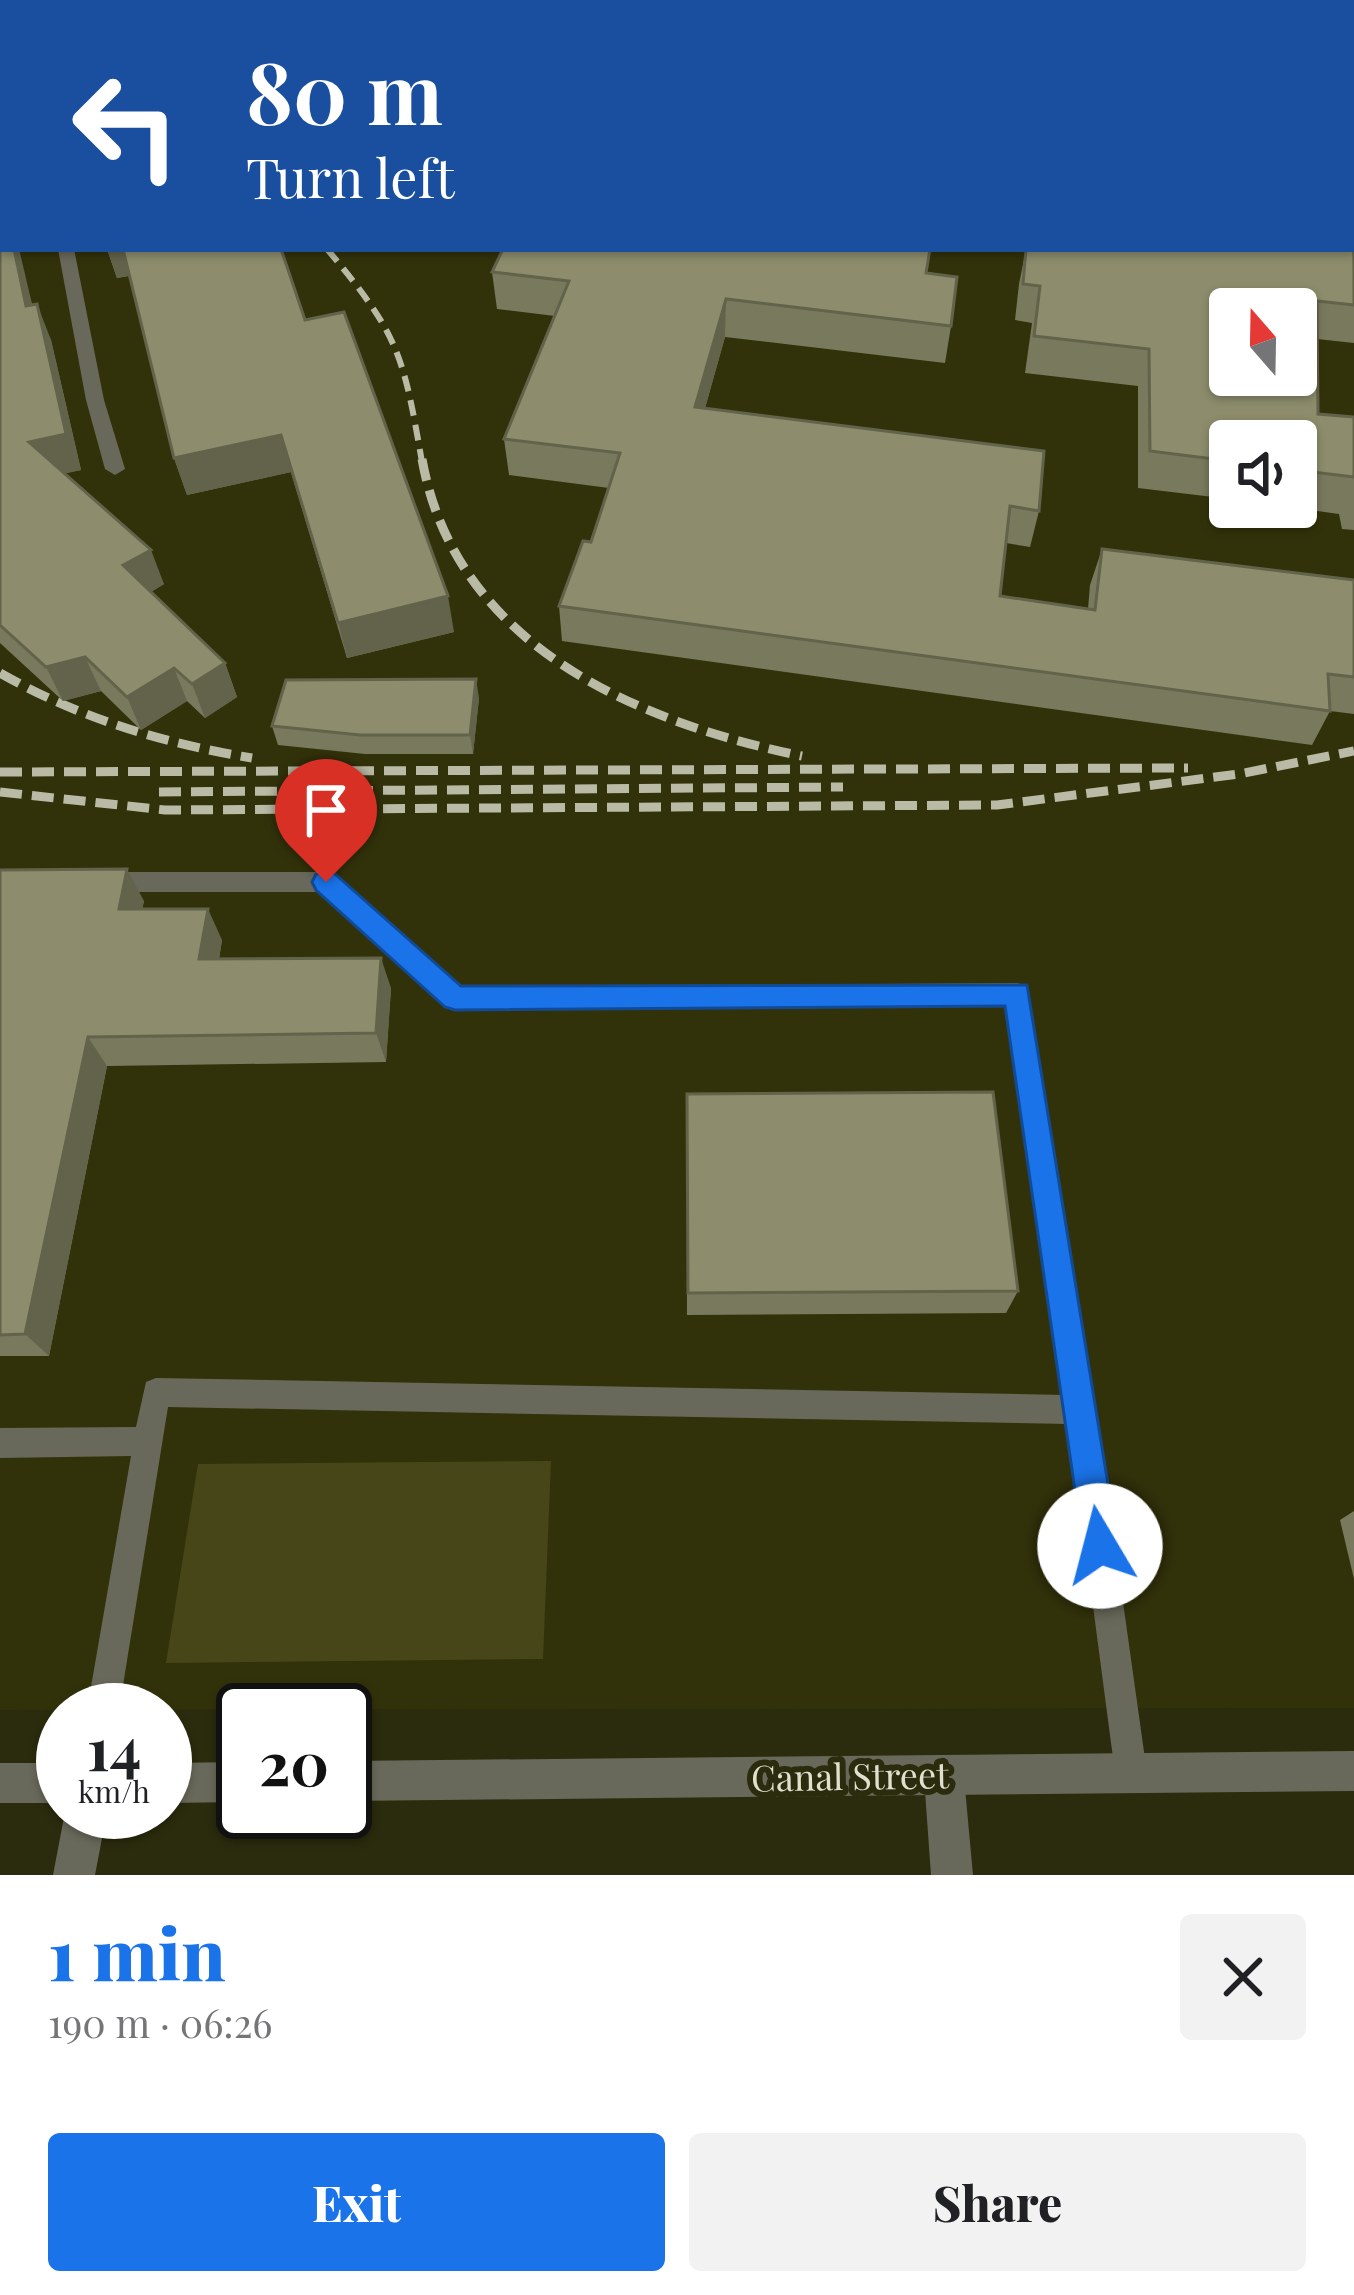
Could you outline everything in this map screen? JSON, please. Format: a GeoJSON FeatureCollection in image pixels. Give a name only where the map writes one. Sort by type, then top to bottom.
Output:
{"type":"FeatureCollection","features":[{"type":"Feature","properties":{"kind":"street","name":"Canal Street"},"geometry":{"type":"LineString","coordinates":[[372,1781],[1354,1771]]}},
{"type":"Feature","properties":{"kind":"street"},"geometry":{"type":"LineString","coordinates":[[944,1777],[952,1875]]}},
{"type":"Feature","properties":{"kind":"street"},"geometry":{"type":"LineString","coordinates":[[0,1783],[36,1783]]}},
{"type":"Feature","properties":{"kind":"street"},"geometry":{"type":"LineString","coordinates":[[74,1875],[81,1839]]}},
{"type":"Feature","properties":{"kind":"lane"},"geometry":{"type":"LineString","coordinates":[[67,252],[95,400],[115,469]]}},
{"type":"Feature","properties":{"kind":"lane"},"geometry":{"type":"LineString","coordinates":[[70,882],[326,882],[455,998],[1018,994],[1082,1410],[1131,1773]]}},
{"type":"Feature","properties":{"kind":"lane"},"geometry":{"type":"LineString","coordinates":[[107,1683],[156,1392],[1082,1410]]}},
{"type":"Feature","properties":{"kind":"lane"},"geometry":{"type":"LineString","coordinates":[[0,1442],[147,1441]]}},
{"type":"Feature","properties":{"kind":"shaded area"},"geometry":{"type":"Polygon","coordinates":[[[0,252],[1354,252],[1354,1708],[372,1709],[372,1683],[216,1683],[216,1710],[192,1710],[192,1683],[36,1683],[36,1710],[0,1710],[0,252]]]}},
{"type":"Feature","properties":{"kind":"shaded area"},"geometry":{"type":"Polygon","coordinates":[[[551,1461],[543,1659],[166,1663],[198,1464],[551,1461]]]}},
{"type":"Feature","properties":{"kind":"building"},"geometry":{"type":"Polygon","coordinates":[[[0,252],[15,252],[26,306],[37,304],[66,434],[29,442],[151,550],[123,565],[225,663],[192,684],[174,668],[127,697],[85,657],[46,667],[0,625],[0,252]]]}},
{"type":"Feature","properties":{"kind":"building"},"geometry":{"type":"Polygon","coordinates":[[[124,252],[282,252],[305,320],[344,312],[448,596],[338,623],[281,435],[174,458],[124,252]]]}},
{"type":"Feature","properties":{"kind":"building"},"geometry":{"type":"Polygon","coordinates":[[[502,252],[930,252],[926,273],[957,277],[951,326],[726,299],[695,407],[1044,451],[1039,511],[1010,506],[1000,596],[1095,610],[1102,549],[1354,580],[1354,677],[1328,674],[1330,711],[559,606],[583,541],[591,542],[620,453],[504,439],[569,281],[492,272],[502,252]]]}},
{"type":"Feature","properties":{"kind":"building"},"geometry":{"type":"Polygon","coordinates":[[[1026,252],[1354,252],[1354,305],[1317,301],[1318,414],[1354,417],[1354,477],[1317,473],[1317,420],[1209,420],[1209,458],[1150,451],[1149,349],[1034,336],[1040,286],[1023,284],[1026,252]]]}},
{"type":"Feature","properties":{"kind":"building"},"geometry":{"type":"Polygon","coordinates":[[[476,679],[470,735],[360,735],[272,726],[286,680],[476,679]]]}},
{"type":"Feature","properties":{"kind":"building"},"geometry":{"type":"Polygon","coordinates":[[[127,869],[119,909],[208,909],[199,959],[381,958],[376,1033],[88,1037],[25,1334],[0,1335],[0,870],[127,869]]]}},
{"type":"Feature","properties":{"kind":"building"},"geometry":{"type":"Polygon","coordinates":[[[993,1092],[1018,1291],[688,1293],[687,1094],[993,1092]]]}},
{"type":"Feature","properties":{"kind":"railway"},"geometry":{"type":"LineString","coordinates":[[329,252],[370,303],[394,347],[422,462]]}},
{"type":"Feature","properties":{"kind":"railway"},"geometry":{"type":"LineString","coordinates":[[422,459],[441,524],[472,579],[513,626],[562,664],[618,696],[677,721],[802,756]]}},
{"type":"Feature","properties":{"kind":"railway"},"geometry":{"type":"LineString","coordinates":[[0,673],[122,727],[252,758]]}},
{"type":"Feature","properties":{"kind":"railway"},"geometry":{"type":"LineString","coordinates":[[0,792],[165,810],[997,805],[1239,774],[1354,751]]}},
{"type":"Feature","properties":{"kind":"railway"},"geometry":{"type":"LineString","coordinates":[[0,772],[1188,768]]}},
{"type":"Feature","properties":{"kind":"railway"},"geometry":{"type":"LineString","coordinates":[[159,792],[843,787]]}},
{"type":"Feature","properties":{"kind":"route"},"geometry":{"type":"LineString","coordinates":[[326,882],[455,998],[1018,994],[1100,1546]]}}]}
